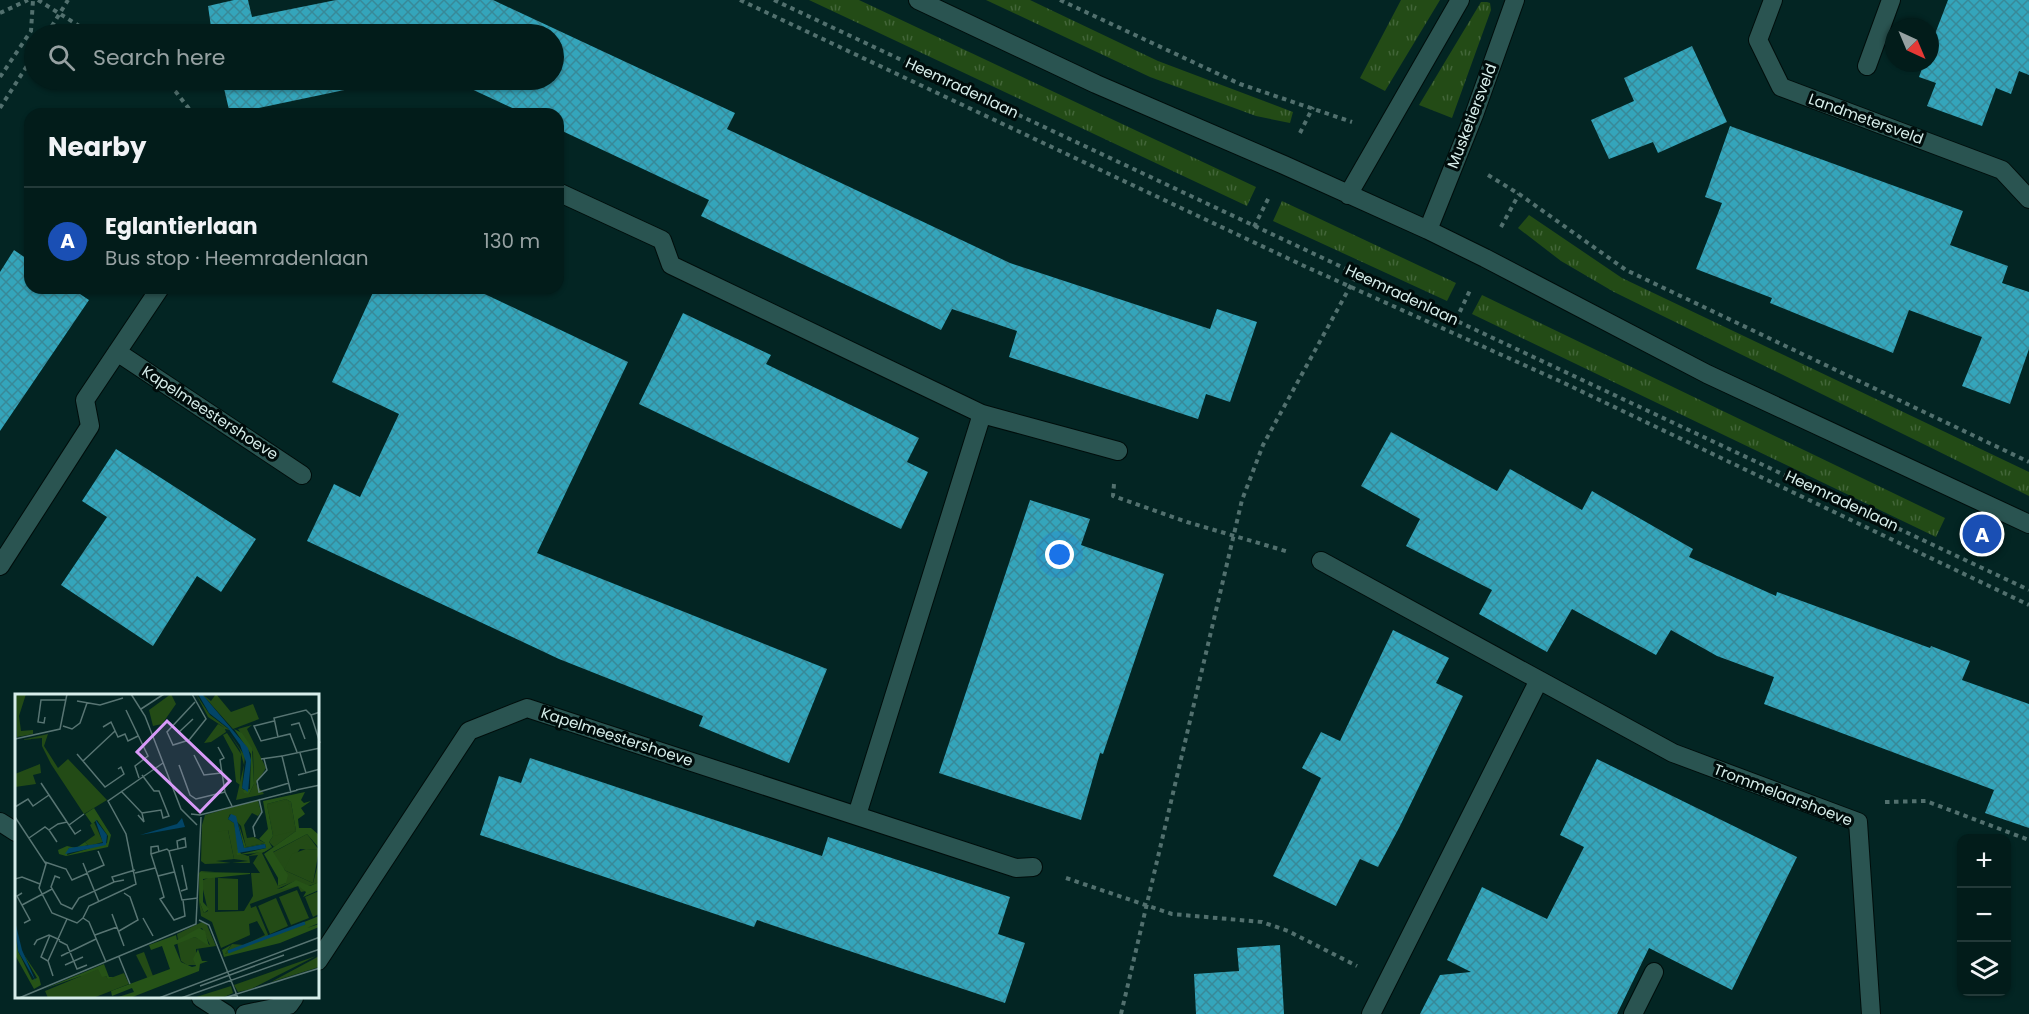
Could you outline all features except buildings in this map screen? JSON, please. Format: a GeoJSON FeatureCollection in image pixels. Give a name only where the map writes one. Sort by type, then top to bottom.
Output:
{"type":"FeatureCollection","features":[{"type":"Feature","properties":{"kind":"street"},"geometry":{"type":"LineString","coordinates":[[918,0],[1096,84],[1428,230],[1707,374],[2029,524]]}},
{"type":"Feature","properties":{"kind":"street"},"geometry":{"type":"LineString","coordinates":[[1348,195],[1460,0]]}},
{"type":"Feature","properties":{"kind":"street","name":"Musketiersveld"},"geometry":{"type":"LineString","coordinates":[[1428,230],[1474,115],[1515,0]]}},
{"type":"Feature","properties":{"kind":"street","name":"Landmetersveld"},"geometry":{"type":"LineString","coordinates":[[1773,0],[1758,40],[1781,87],[2002,170],[2029,199]]}},
{"type":"Feature","properties":{"kind":"street"},"geometry":{"type":"LineString","coordinates":[[1867,66],[1891,0]]}},
{"type":"Feature","properties":{"kind":"street"},"geometry":{"type":"LineString","coordinates":[[564,195],[662,240],[671,265],[982,414],[1118,451]]}},
{"type":"Feature","properties":{"kind":"street"},"geometry":{"type":"LineString","coordinates":[[0,566],[90,426],[85,400],[156,294]]}},
{"type":"Feature","properties":{"kind":"street","name":"Kapelmeestershoeve"},"geometry":{"type":"LineString","coordinates":[[117,352],[303,474]]}},
{"type":"Feature","properties":{"kind":"street"},"geometry":{"type":"LineString","coordinates":[[857,815],[982,414]]}},
{"type":"Feature","properties":{"kind":"street","name":"Trommelaarshoeve"},"geometry":{"type":"LineString","coordinates":[[1321,561],[1673,753],[1858,822],[1871,1014]]}},
{"type":"Feature","properties":{"kind":"street"},"geometry":{"type":"LineString","coordinates":[[1371,1014],[1539,680]]}},
{"type":"Feature","properties":{"kind":"street","name":"Kapelmeestershoeve"},"geometry":{"type":"LineString","coordinates":[[320,958],[469,731],[528,708],[1016,868],[1033,867]]}},
{"type":"Feature","properties":{"kind":"street"},"geometry":{"type":"LineString","coordinates":[[0,822],[15,831]]}},
{"type":"Feature","properties":{"kind":"street"},"geometry":{"type":"LineString","coordinates":[[1633,1014],[1654,972]]}},
{"type":"Feature","properties":{"kind":"street"},"geometry":{"type":"LineString","coordinates":[[203,999],[226,1014]]}},
{"type":"Feature","properties":{"kind":"street"},"geometry":{"type":"LineString","coordinates":[[245,1014],[272,1011],[289,1005],[293,999]]}},
{"type":"Feature","properties":{"kind":"path"},"geometry":{"type":"LineString","coordinates":[[0,13],[28,0]]}},
{"type":"Feature","properties":{"kind":"path"},"geometry":{"type":"LineString","coordinates":[[31,24],[33,0]]}},
{"type":"Feature","properties":{"kind":"path"},"geometry":{"type":"LineString","coordinates":[[38,0],[76,24]]}},
{"type":"Feature","properties":{"kind":"path"},"geometry":{"type":"LineString","coordinates":[[54,24],[68,0]]}},
{"type":"Feature","properties":{"kind":"path"},"geometry":{"type":"LineString","coordinates":[[740,0],[1195,215],[1564,383],[2029,605]]}},
{"type":"Feature","properties":{"kind":"path","name":"Heemradenlaan"},"geometry":{"type":"LineString","coordinates":[[774,0],[2029,590]]}},
{"type":"Feature","properties":{"kind":"path"},"geometry":{"type":"LineString","coordinates":[[1060,0],[1240,84],[1383,133]]}},
{"type":"Feature","properties":{"kind":"path"},"geometry":{"type":"LineString","coordinates":[[0,77],[24,41]]}},
{"type":"Feature","properties":{"kind":"path"},"geometry":{"type":"LineString","coordinates":[[0,108],[24,70]]}},
{"type":"Feature","properties":{"kind":"path"},"geometry":{"type":"LineString","coordinates":[[173,90],[188,108]]}},
{"type":"Feature","properties":{"kind":"path"},"geometry":{"type":"LineString","coordinates":[[1455,160],[1494,178],[1519,194],[1626,270],[2029,462]]}},
{"type":"Feature","properties":{"kind":"path"},"geometry":{"type":"LineString","coordinates":[[1121,1014],[1242,500],[1263,445],[1357,274]]}},
{"type":"Feature","properties":{"kind":"path"},"geometry":{"type":"LineString","coordinates":[[1118,451],[1113,496],[1233,536],[1321,561]]}},
{"type":"Feature","properties":{"kind":"path"},"geometry":{"type":"LineString","coordinates":[[1858,822],[1883,802],[1926,801],[2029,840]]}},
{"type":"Feature","properties":{"kind":"path"},"geometry":{"type":"LineString","coordinates":[[1033,867],[1172,914],[1235,918],[1271,925],[1288,931],[1387,982]]}},
{"type":"Feature","properties":{"kind":"green space"},"geometry":{"type":"Polygon","coordinates":[[[809,0],[859,0],[1256,187],[1247,206],[809,0]]]}},
{"type":"Feature","properties":{"kind":"green space"},"geometry":{"type":"Polygon","coordinates":[[[986,0],[1030,0],[1158,61],[1293,112],[1290,123],[1256,116],[1150,77],[986,0]]]}},
{"type":"Feature","properties":{"kind":"green space"},"geometry":{"type":"Polygon","coordinates":[[[1401,0],[1440,0],[1385,91],[1360,78],[1401,0]]]}},
{"type":"Feature","properties":{"kind":"green space"},"geometry":{"type":"Polygon","coordinates":[[[1481,2],[1490,3],[1491,10],[1452,118],[1419,105],[1481,2]]]}},
{"type":"Feature","properties":{"kind":"green space"},"geometry":{"type":"Polygon","coordinates":[[[1282,201],[1456,283],[1447,301],[1273,221],[1282,201]]]}},
{"type":"Feature","properties":{"kind":"green space"},"geometry":{"type":"Polygon","coordinates":[[[1529,215],[1622,278],[2029,472],[2029,496],[1614,292],[1561,261],[1518,228],[1529,215]]]}},
{"type":"Feature","properties":{"kind":"green space"},"geometry":{"type":"Polygon","coordinates":[[[1482,295],[1945,518],[1936,537],[1472,314],[1482,295]]]}},
{"type":"Feature","properties":{"kind":"place","name":"Eglantierlaan"},"geometry":{"type":"Point","coordinates":[1982,534]}}]}
